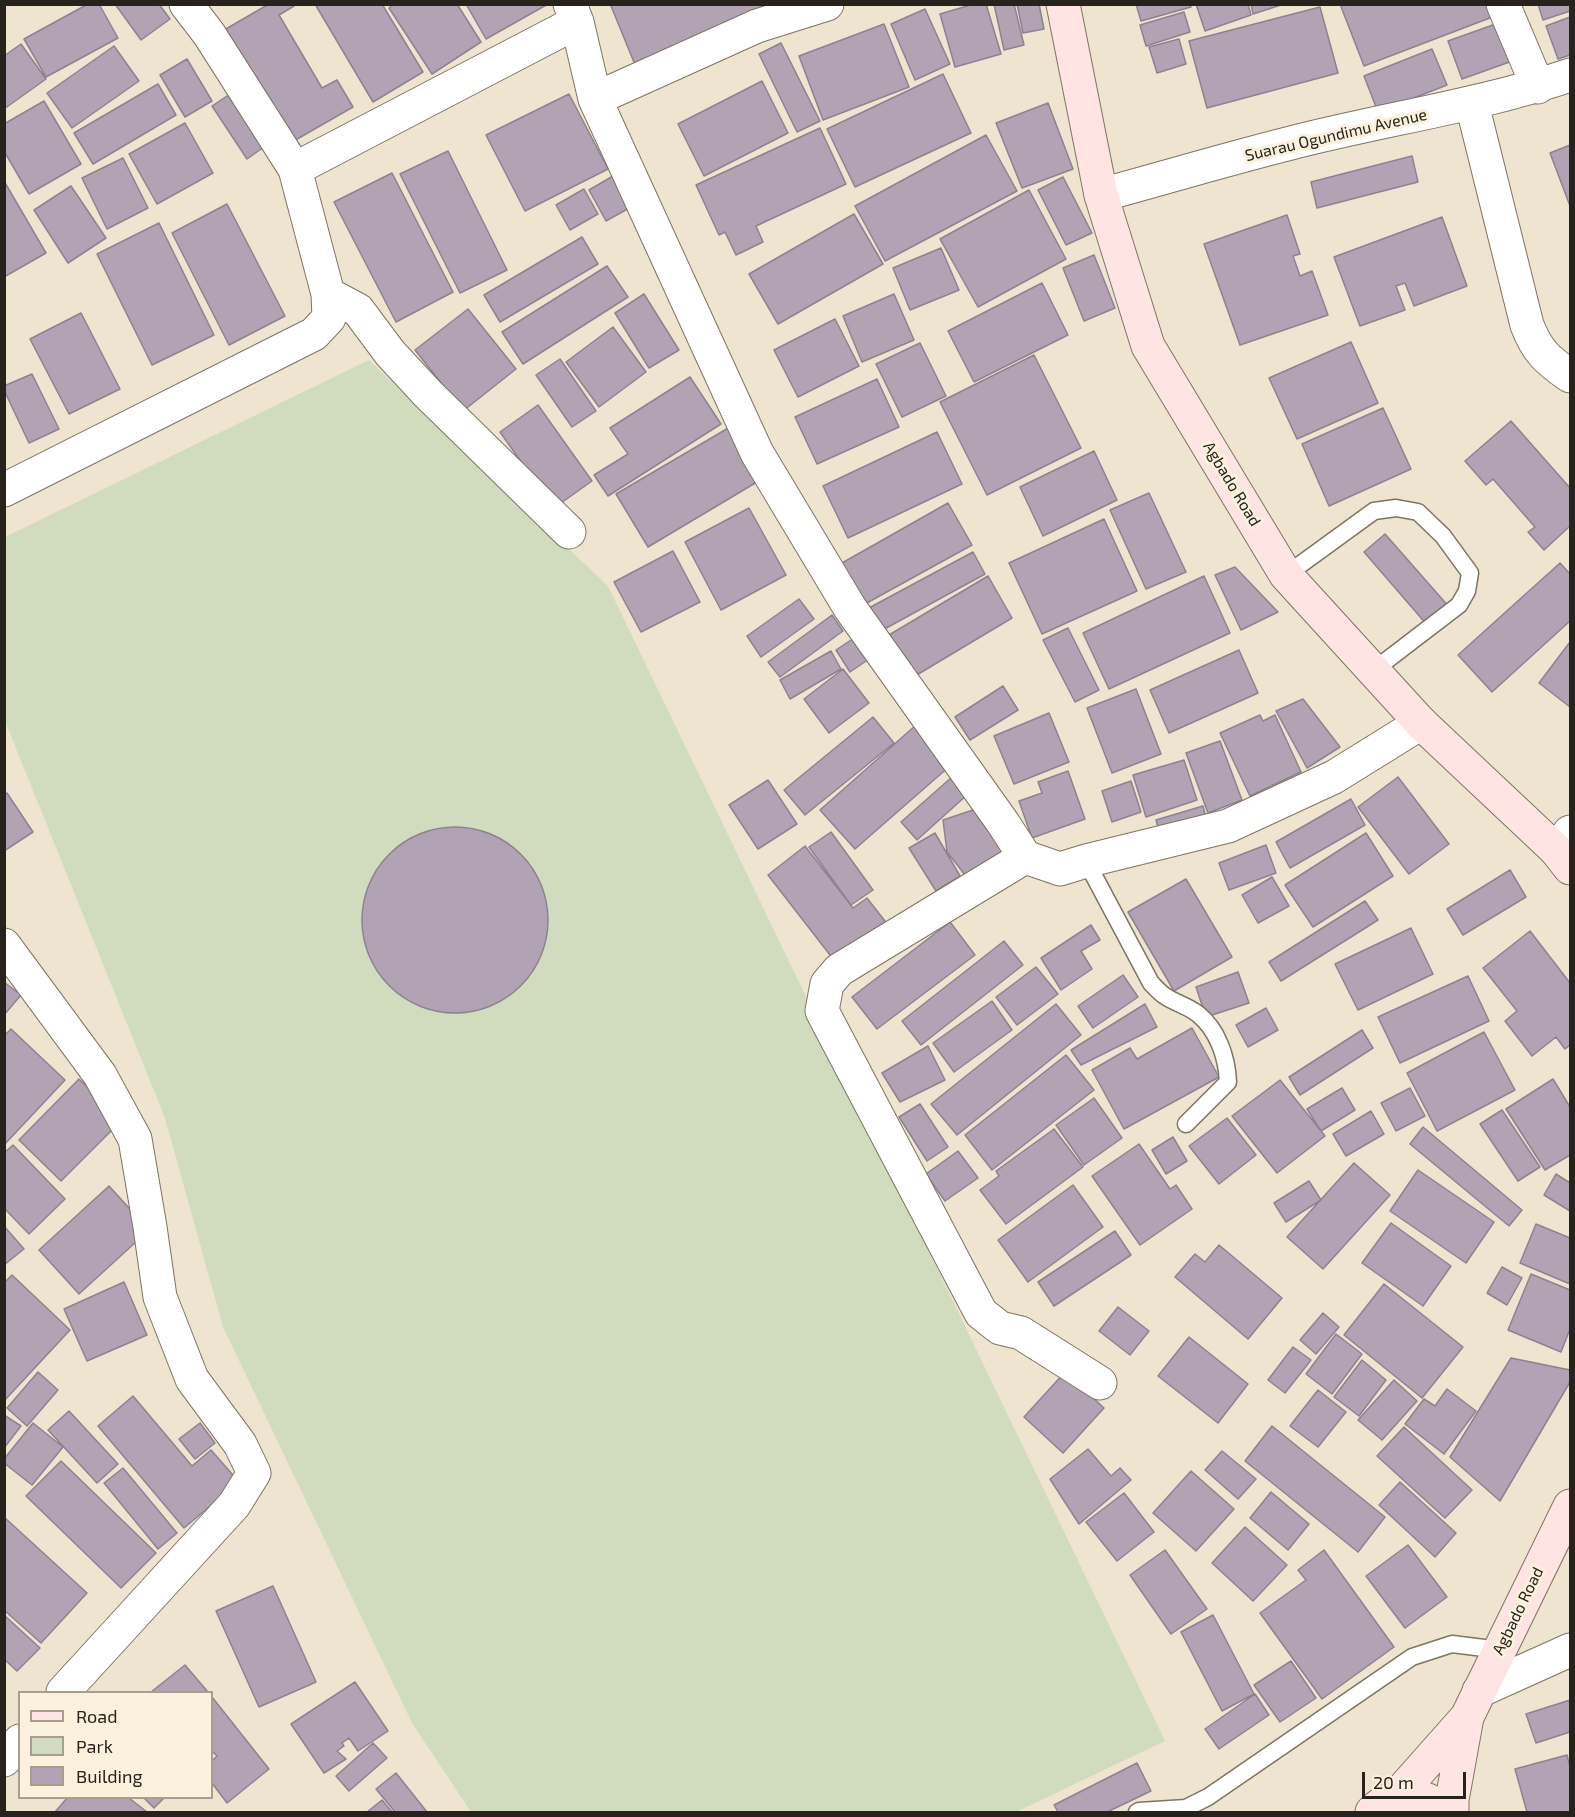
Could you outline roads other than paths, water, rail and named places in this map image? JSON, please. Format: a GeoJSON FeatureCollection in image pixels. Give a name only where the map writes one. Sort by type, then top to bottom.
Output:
{"type":"FeatureCollection","features":[{"type":"Feature","properties":{"kind":"main road","name":"Agbado Road"},"geometry":{"type":"LineString","coordinates":[[1063,4],[1101,195],[1149,346],[1286,575],[1421,723],[1566,850]]}},
{"type":"Feature","properties":{"kind":"main road","name":"Agbado Road"},"geometry":{"type":"LineString","coordinates":[[1452,1812],[1452,1800],[1473,1704],[1570,1506]]}},
{"type":"Feature","properties":{"kind":"main road","name":"Agbado Road"},"geometry":{"type":"LineString","coordinates":[[1384,1805],[1473,1704]]}},
{"type":"Feature","properties":{"kind":"main road"},"geometry":{"type":"LineString","coordinates":[[1384,1805],[1418,1796],[1437,1805],[1444,1812]]}},
{"type":"Feature","properties":{"kind":"street"},"geometry":{"type":"LineString","coordinates":[[4,490],[314,334],[329,318],[328,294],[295,169],[209,34],[186,4]]}},
{"type":"Feature","properties":{"kind":"street"},"geometry":{"type":"LineString","coordinates":[[595,99],[757,27],[827,4]]}},
{"type":"Feature","properties":{"kind":"street"},"geometry":{"type":"LineString","coordinates":[[1503,4],[1538,87]]}},
{"type":"Feature","properties":{"kind":"street"},"geometry":{"type":"LineString","coordinates":[[295,169],[574,13],[595,99],[757,453],[850,608],[1003,823],[1024,857],[1060,869],[1228,826],[1334,777],[1421,723]]}},
{"type":"Feature","properties":{"kind":"street","name":"Suarau Ogundimu Avenue"},"geometry":{"type":"LineString","coordinates":[[1101,195],[1291,143],[1472,104],[1538,87],[1570,75]]}},
{"type":"Feature","properties":{"kind":"street"},"geometry":{"type":"LineString","coordinates":[[1472,104],[1527,325],[1535,346],[1570,376]]}},
{"type":"Feature","properties":{"kind":"street"},"geometry":{"type":"LineString","coordinates":[[328,294],[358,310],[390,353],[428,394],[569,532]]}},
{"type":"Feature","properties":{"kind":"street"},"geometry":{"type":"LineString","coordinates":[[1024,857],[839,970],[827,984],[822,1011],[981,1313],[1000,1328],[1021,1333],[1100,1383]]}},
{"type":"Feature","properties":{"kind":"street"},"geometry":{"type":"LineString","coordinates":[[4,945],[100,1075],[135,1139],[160,1297],[192,1379],[240,1444],[254,1473],[234,1505],[64,1691]]}},
{"type":"Feature","properties":{"kind":"street"},"geometry":{"type":"LineString","coordinates":[[1473,1704],[1570,1650]]}},
{"type":"Feature","properties":{"kind":"street"},"geometry":{"type":"LineString","coordinates":[[4,1760],[18,1743]]}},
{"type":"Feature","properties":{"kind":"lane"},"geometry":{"type":"LineString","coordinates":[[1286,575],[1374,511],[1396,508],[1418,512],[1443,536],[1470,573],[1467,591],[1459,605],[1374,670]]}},
{"type":"Feature","properties":{"kind":"lane"},"geometry":{"type":"LineString","coordinates":[[1086,861],[1151,982],[1165,996],[1182,1003],[1199,1015],[1213,1031],[1227,1061],[1228,1082],[1186,1124]]}},
{"type":"Feature","properties":{"kind":"lane"},"geometry":{"type":"LineString","coordinates":[[1137,1812],[1186,1808],[1208,1797],[1412,1657],[1452,1644],[1500,1650]]}}]}
